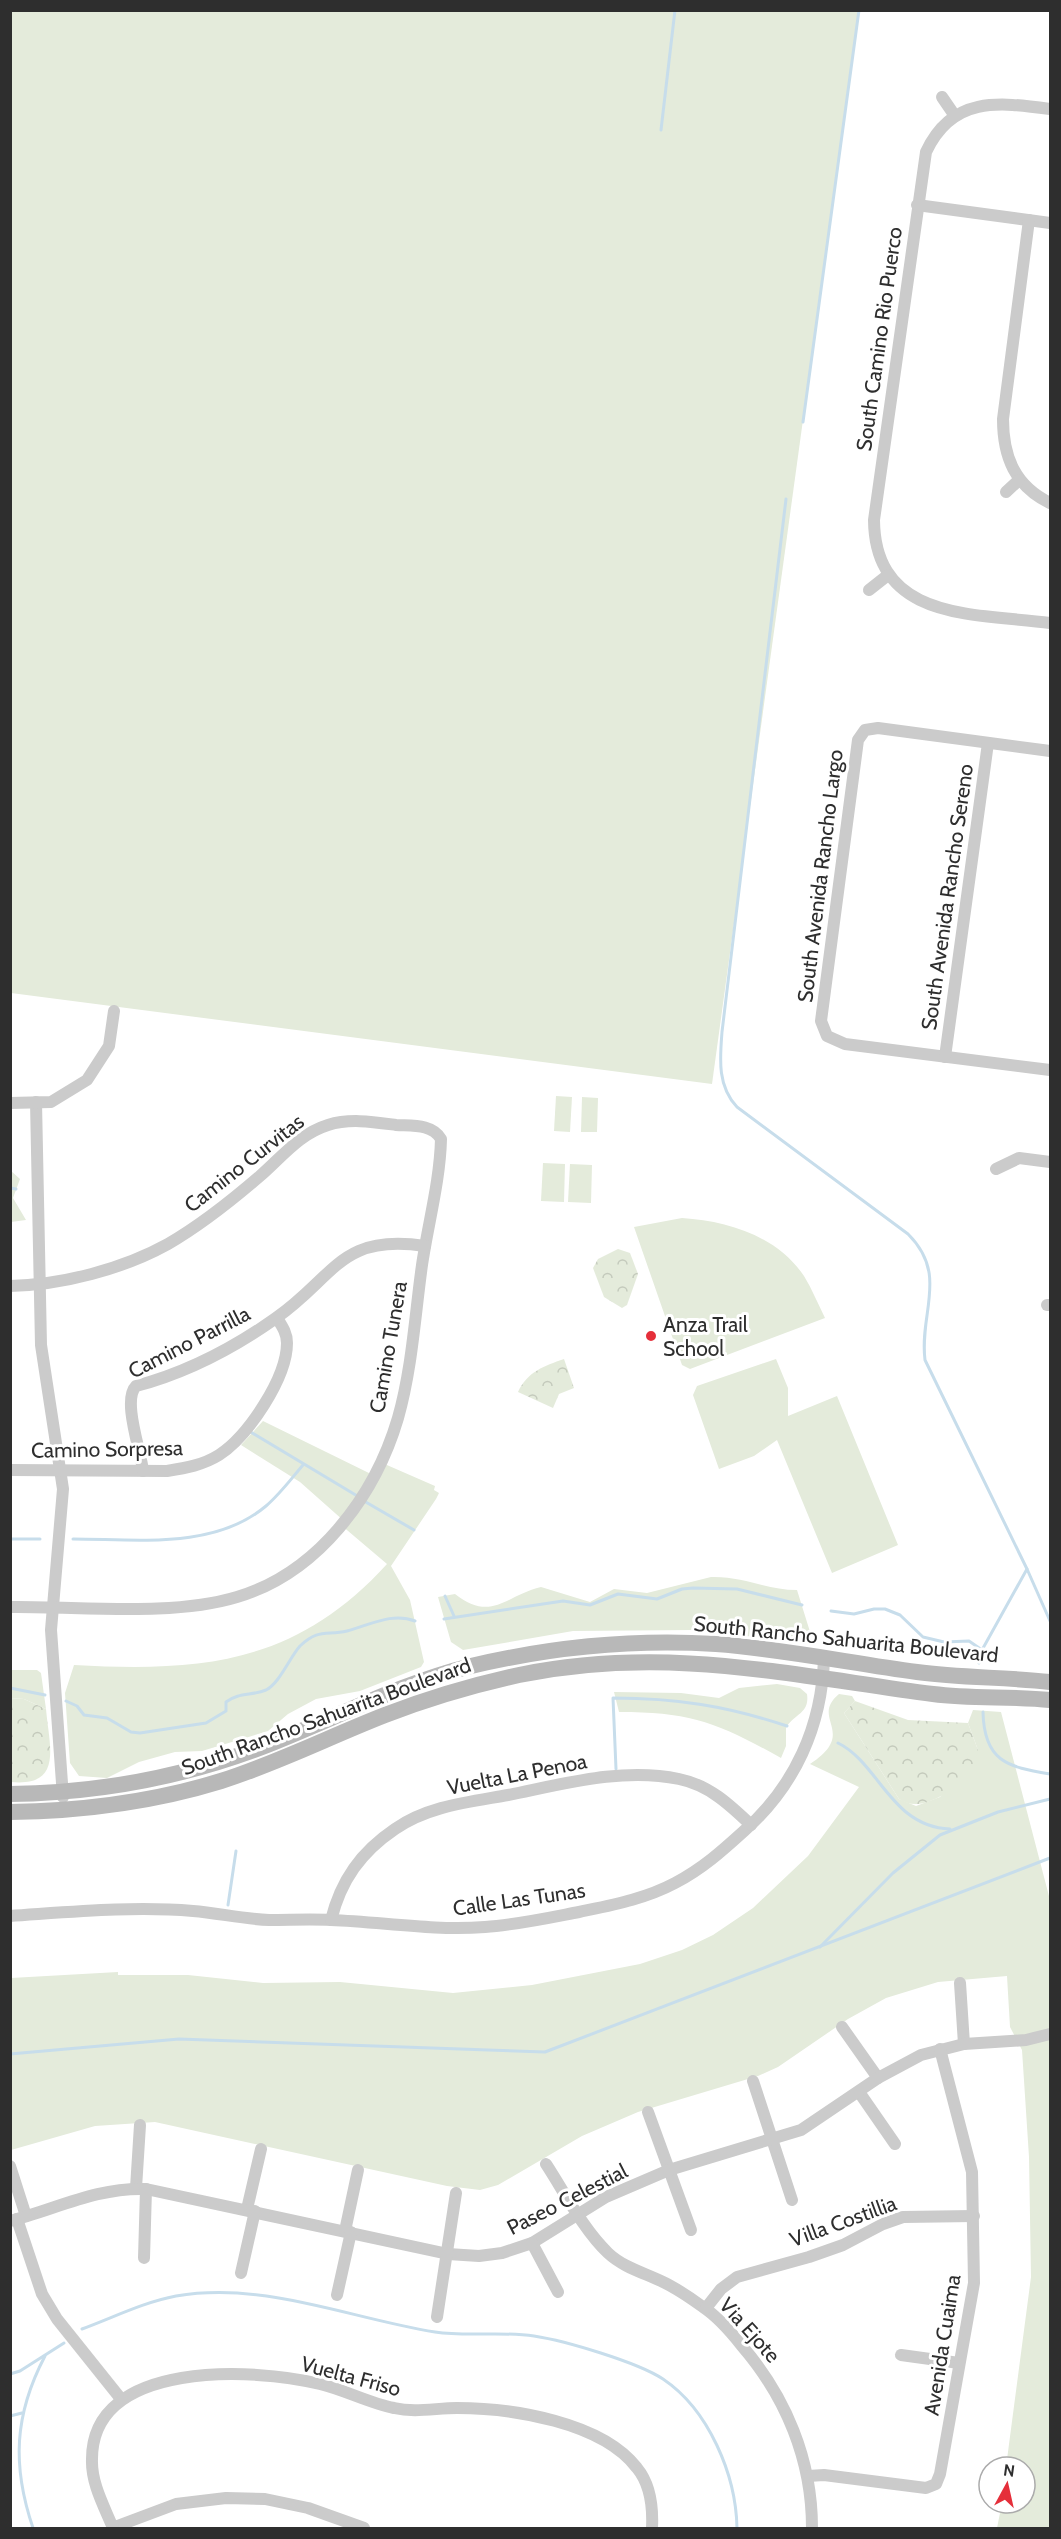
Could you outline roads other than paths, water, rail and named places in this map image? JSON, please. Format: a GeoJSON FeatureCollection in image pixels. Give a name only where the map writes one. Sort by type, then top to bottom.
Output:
{"type":"FeatureCollection","features":[{"type":"Feature","properties":{"kind":"street"},"geometry":{"type":"LineString","coordinates":[[942,97],[955,116],[984,105],[1004,103],[1050,109]]}},
{"type":"Feature","properties":{"kind":"street","name":"South Camino Rio Puerco"},"geometry":{"type":"LineString","coordinates":[[888,575],[877,551],[874,520],[917,205],[926,152],[942,126],[955,116]]}},
{"type":"Feature","properties":{"kind":"street"},"geometry":{"type":"LineString","coordinates":[[917,205],[1050,223]]}},
{"type":"Feature","properties":{"kind":"street"},"geometry":{"type":"LineString","coordinates":[[1029,220],[1003,419],[1008,460],[1019,480],[1038,497],[1050,503]]}},
{"type":"Feature","properties":{"kind":"street"},"geometry":{"type":"LineString","coordinates":[[1006,492],[1019,480]]}},
{"type":"Feature","properties":{"kind":"street"},"geometry":{"type":"LineString","coordinates":[[869,590],[888,575],[911,596],[927,605],[1050,623]]}},
{"type":"Feature","properties":{"kind":"street","name":"South Avenida Rancho Largo"},"geometry":{"type":"LineString","coordinates":[[945,1057],[845,1044],[827,1036],[823,1029],[821,1021],[858,740],[865,730],[878,728],[988,743]]}},
{"type":"Feature","properties":{"kind":"street"},"geometry":{"type":"LineString","coordinates":[[988,743],[1050,751]]}},
{"type":"Feature","properties":{"kind":"street","name":"South Avenida Rancho Sereno"},"geometry":{"type":"LineString","coordinates":[[945,1057],[988,743]]}},
{"type":"Feature","properties":{"kind":"street"},"geometry":{"type":"LineString","coordinates":[[10,1102],[51,1102],[87,1080],[109,1046],[114,1011]]}},
{"type":"Feature","properties":{"kind":"street"},"geometry":{"type":"LineString","coordinates":[[945,1057],[1050,1070]]}},
{"type":"Feature","properties":{"kind":"street"},"geometry":{"type":"LineString","coordinates":[[36,1102],[40,1192],[38,1284],[41,1345],[62,1470],[64,1507],[54,1606],[52,1655],[65,1811]]}},
{"type":"Feature","properties":{"kind":"street","name":"Camino Curvitas"},"geometry":{"type":"LineString","coordinates":[[10,1286],[59,1282],[102,1271],[167,1245],[220,1210],[292,1145],[330,1124],[353,1120],[420,1127],[438,1133]]}},
{"type":"Feature","properties":{"kind":"street","name":"Camino Tunera"},"geometry":{"type":"LineString","coordinates":[[10,1606],[162,1607],[220,1602],[240,1596],[282,1577],[320,1548],[363,1495],[391,1436],[404,1390],[441,1154],[441,1139],[438,1133]]}},
{"type":"Feature","properties":{"kind":"street"},"geometry":{"type":"LineString","coordinates":[[996,1169],[1019,1158],[1050,1162]]}},
{"type":"Feature","properties":{"kind":"street","name":"Camino Parrilla"},"geometry":{"type":"LineString","coordinates":[[143,1471],[130,1405],[131,1390],[136,1386],[160,1379],[216,1353],[277,1318],[342,1261],[358,1250],[395,1242],[425,1246]]}},
{"type":"Feature","properties":{"kind":"street","name":"Camino Sorpresa"},"geometry":{"type":"LineString","coordinates":[[10,1470],[143,1471],[191,1468],[210,1460],[230,1446],[270,1394],[284,1363],[286,1333],[277,1318]]}},
{"type":"Feature","properties":{"kind":"street","name":"South Rancho Sahuarita Boulevard"},"geometry":{"type":"LineString","coordinates":[[10,1794],[63,1793],[135,1783],[215,1763],[444,1674],[542,1652],[600,1645],[676,1643],[732,1646],[950,1676],[1050,1682]]}},
{"type":"Feature","properties":{"kind":"street","name":"Calle Las Tunas"},"geometry":{"type":"LineString","coordinates":[[10,1916],[158,1910],[193,1911],[267,1920],[331,1920],[435,1929],[486,1927],[627,1902],[653,1894],[695,1873],[751,1825],[780,1794],[800,1760],[816,1716],[824,1677],[824,1658]]}},
{"type":"Feature","properties":{"kind":"street","name":"South Rancho Sahuarita Boulevard"},"geometry":{"type":"LineString","coordinates":[[10,1812],[65,1811],[138,1801],[222,1781],[426,1700],[521,1675],[584,1666],[676,1661],[751,1666],[957,1696],[1050,1701]]}},
{"type":"Feature","properties":{"kind":"street","name":"Vuelta La Penoa"},"geometry":{"type":"LineString","coordinates":[[331,1920],[342,1884],[369,1850],[410,1820],[445,1807],[588,1779],[663,1776],[681,1779],[710,1791],[751,1825]]}},
{"type":"Feature","properties":{"kind":"street"},"geometry":{"type":"LineString","coordinates":[[960,1983],[964,2044]]}},
{"type":"Feature","properties":{"kind":"street"},"geometry":{"type":"LineString","coordinates":[[842,2027],[878,2079]]}},
{"type":"Feature","properties":{"kind":"street","name":"Paseo Celestial"},"geometry":{"type":"LineString","coordinates":[[18,2219],[93,2195],[141,2189],[251,2210],[448,2254],[479,2256],[502,2253],[532,2243],[606,2197],[669,2170],[801,2130],[878,2079],[914,2059],[940,2049],[964,2044],[1026,2040],[1050,2034]]}},
{"type":"Feature","properties":{"kind":"street","name":"Avenida Cuaima"},"geometry":{"type":"LineString","coordinates":[[808,2476],[824,2475],[926,2488],[936,2484],[940,2474],[975,2283],[972,2172],[940,2049]]}},
{"type":"Feature","properties":{"kind":"street"},"geometry":{"type":"LineString","coordinates":[[753,2081],[792,2200]]}},
{"type":"Feature","properties":{"kind":"street"},"geometry":{"type":"LineString","coordinates":[[859,2092],[895,2144]]}},
{"type":"Feature","properties":{"kind":"street"},"geometry":{"type":"LineString","coordinates":[[648,2112],[691,2230]]}},
{"type":"Feature","properties":{"kind":"street"},"geometry":{"type":"LineString","coordinates":[[140,2125],[144,2258]]}},
{"type":"Feature","properties":{"kind":"street"},"geometry":{"type":"LineString","coordinates":[[241,2272],[261,2149]]}},
{"type":"Feature","properties":{"kind":"street","name":"Via Ejote"},"geometry":{"type":"LineString","coordinates":[[546,2164],[578,2214],[608,2253],[628,2267],[668,2285],[706,2308],[760,2367],[784,2405],[808,2476],[812,2529]]}},
{"type":"Feature","properties":{"kind":"street"},"geometry":{"type":"LineString","coordinates":[[10,2166],[18,2219],[42,2294],[57,2319],[121,2399]]}},
{"type":"Feature","properties":{"kind":"street"},"geometry":{"type":"LineString","coordinates":[[337,2295],[358,2170]]}},
{"type":"Feature","properties":{"kind":"street"},"geometry":{"type":"LineString","coordinates":[[437,2317],[456,2193]]}},
{"type":"Feature","properties":{"kind":"street","name":"Villa Costillia"},"geometry":{"type":"LineString","coordinates":[[706,2308],[721,2289],[737,2277],[843,2245],[883,2224],[903,2217],[974,2216]]}},
{"type":"Feature","properties":{"kind":"street"},"geometry":{"type":"LineString","coordinates":[[532,2243],[558,2292]]}},
{"type":"Feature","properties":{"kind":"street"},"geometry":{"type":"LineString","coordinates":[[901,2355],[959,2363]]}},
{"type":"Feature","properties":{"kind":"street","name":"Vuelta Friso"},"geometry":{"type":"LineString","coordinates":[[113,2528],[96,2486],[92,2460],[95,2437],[104,2420],[121,2399],[141,2388],[171,2380],[218,2375],[271,2376],[319,2384],[391,2408],[410,2411],[456,2408],[500,2410],[548,2419],[598,2437],[622,2452],[638,2469],[648,2490],[653,2510],[652,2529]]}},
{"type":"Feature","properties":{"kind":"street"},"geometry":{"type":"LineString","coordinates":[[113,2528],[176,2504],[225,2498],[265,2499],[308,2508],[364,2529]]}},
{"type":"Feature","properties":{"kind":"waterway"},"geometry":{"type":"LineString","coordinates":[[661,130],[675,10]]}},
{"type":"Feature","properties":{"kind":"waterway"},"geometry":{"type":"LineString","coordinates":[[803,422],[859,10]]}},
{"type":"Feature","properties":{"kind":"waterway"},"geometry":{"type":"LineString","coordinates":[[786,499],[722,1032],[721,1071],[726,1090],[737,1107],[908,1234],[920,1249],[927,1264],[930,1294],[924,1342],[925,1360],[1027,1569],[982,1650],[979,1663]]}},
{"type":"Feature","properties":{"kind":"waterway"},"geometry":{"type":"LineString","coordinates":[[10,1188],[16,1189]]}},
{"type":"Feature","properties":{"kind":"waterway"},"geometry":{"type":"LineString","coordinates":[[249,1431],[359,1497]]}},
{"type":"Feature","properties":{"kind":"waterway"},"geometry":{"type":"LineString","coordinates":[[73,1539],[173,1539],[223,1530],[245,1520],[266,1506],[303,1465]]}},
{"type":"Feature","properties":{"kind":"waterway"},"geometry":{"type":"LineString","coordinates":[[364,1501],[414,1530]]}},
{"type":"Feature","properties":{"kind":"waterway"},"geometry":{"type":"LineString","coordinates":[[10,1539],[40,1539]]}},
{"type":"Feature","properties":{"kind":"waterway"},"geometry":{"type":"LineString","coordinates":[[1027,1569],[1050,1621]]}},
{"type":"Feature","properties":{"kind":"waterway"},"geometry":{"type":"LineString","coordinates":[[444,1619],[563,1601],[590,1605],[618,1594],[657,1599],[682,1589],[693,1588],[737,1589],[802,1605]]}},
{"type":"Feature","properties":{"kind":"waterway"},"geometry":{"type":"LineString","coordinates":[[445,1596],[454,1616]]}},
{"type":"Feature","properties":{"kind":"waterway"},"geometry":{"type":"LineString","coordinates":[[831,1611],[854,1614],[885,1609],[900,1615],[923,1637],[944,1642],[969,1641],[982,1650]]}},
{"type":"Feature","properties":{"kind":"waterway"},"geometry":{"type":"LineString","coordinates":[[66,1701],[77,1706],[84,1715],[107,1718],[131,1732],[140,1733],[206,1723],[226,1711],[226,1702],[231,1699],[261,1692],[271,1687],[300,1646],[313,1637],[347,1631],[389,1619],[415,1621]]}},
{"type":"Feature","properties":{"kind":"waterway"},"geometry":{"type":"LineString","coordinates":[[10,1688],[45,1695]]}},
{"type":"Feature","properties":{"kind":"waterway"},"geometry":{"type":"LineString","coordinates":[[616,1769],[613,1698],[701,1704],[787,1726]]}},
{"type":"Feature","properties":{"kind":"waterway"},"geometry":{"type":"LineString","coordinates":[[983,1712],[988,1741],[993,1751],[1001,1759],[1022,1768],[1050,1774]]}},
{"type":"Feature","properties":{"kind":"waterway"},"geometry":{"type":"LineString","coordinates":[[838,1743],[852,1752],[899,1806],[913,1818],[930,1826],[950,1829]]}},
{"type":"Feature","properties":{"kind":"waterway"},"geometry":{"type":"LineString","coordinates":[[820,1947],[893,1873],[940,1835],[998,1812],[1050,1799]]}},
{"type":"Feature","properties":{"kind":"waterway"},"geometry":{"type":"LineString","coordinates":[[228,1905],[236,1851]]}},
{"type":"Feature","properties":{"kind":"waterway"},"geometry":{"type":"LineString","coordinates":[[10,2054],[179,2039],[545,2052],[1050,1858]]}},
{"type":"Feature","properties":{"kind":"waterway"},"geometry":{"type":"LineString","coordinates":[[82,2329],[140,2306],[176,2296],[242,2293],[306,2303],[435,2332],[534,2336],[601,2353],[651,2372],[663,2379],[694,2408],[717,2445],[725,2466],[731,2487],[737,2528]]}},
{"type":"Feature","properties":{"kind":"waterway"},"geometry":{"type":"LineString","coordinates":[[10,2374],[20,2371],[64,2343]]}},
{"type":"Feature","properties":{"kind":"waterway"},"geometry":{"type":"LineString","coordinates":[[33,2528],[22,2483],[19,2462],[20,2441],[27,2399],[45,2356]]}},
{"type":"Feature","properties":{"kind":"waterway"},"geometry":{"type":"LineString","coordinates":[[10,2416],[22,2413]]}},
{"type":"Feature","properties":{"kind":"place","name":"Anza Trail School"},"geometry":{"type":"Point","coordinates":[651,1336]}}]}
